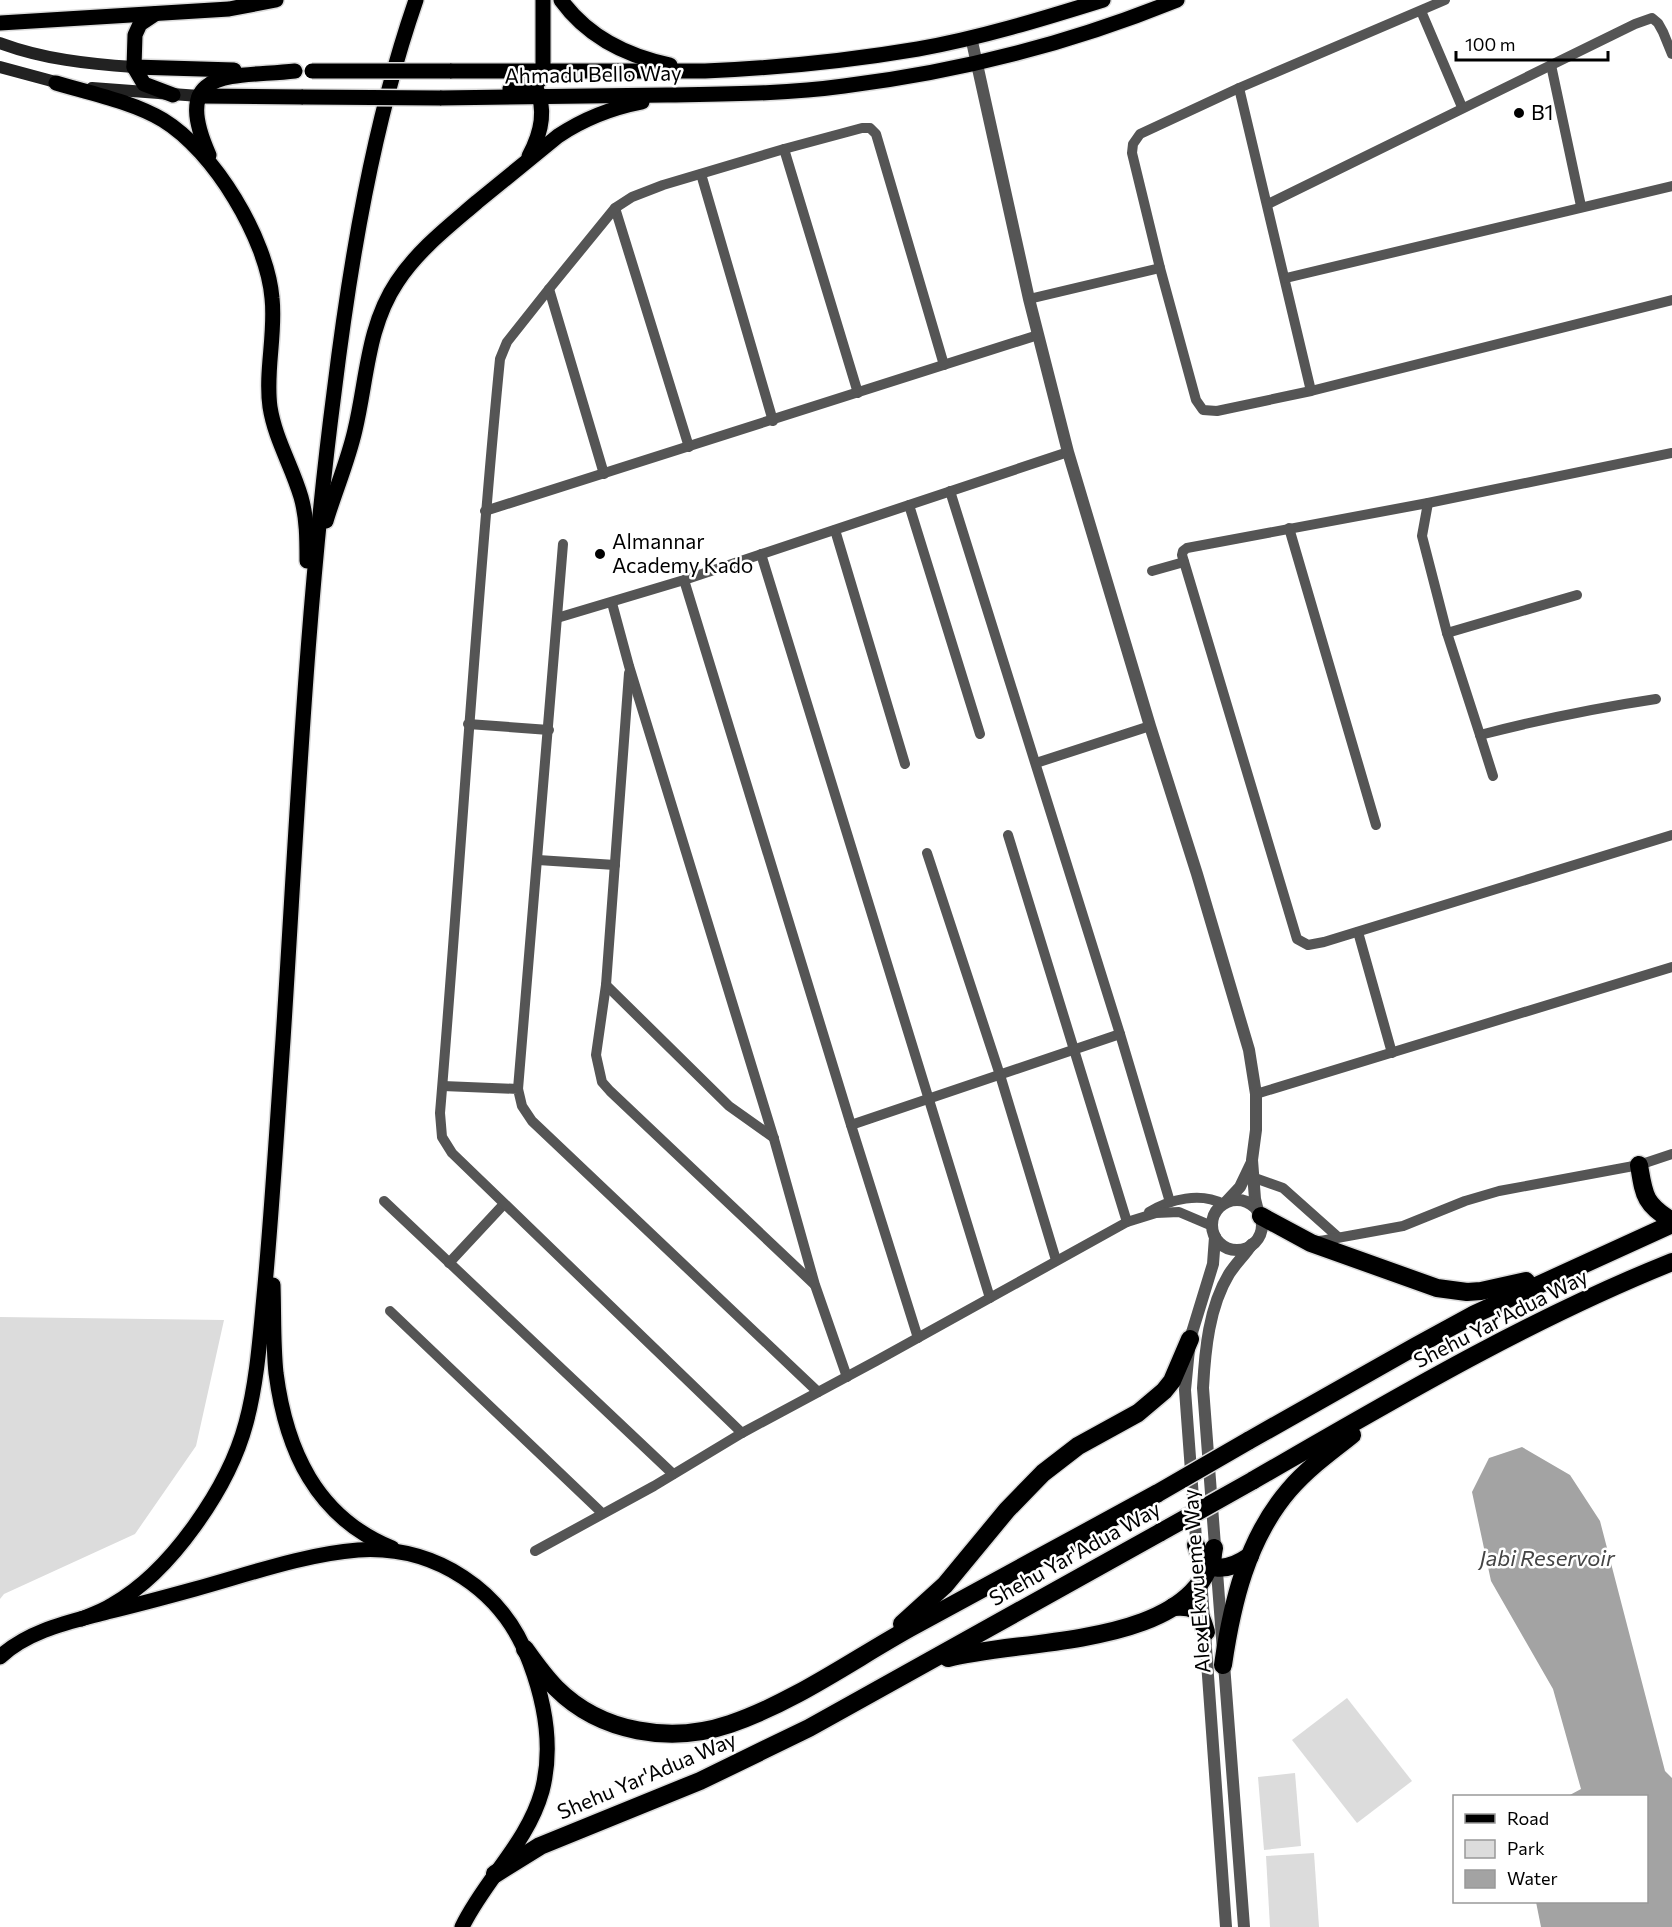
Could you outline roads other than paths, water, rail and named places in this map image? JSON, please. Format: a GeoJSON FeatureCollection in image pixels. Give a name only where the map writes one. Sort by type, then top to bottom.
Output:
{"type":"FeatureCollection","features":[{"type":"Feature","properties":{"kind":"highway"},"geometry":{"type":"LineString","coordinates":[[1639,1165],[1644,1196],[1660,1214],[1672,1222]]}},
{"type":"Feature","properties":{"kind":"highway"},"geometry":{"type":"LineString","coordinates":[[1259,1213],[1311,1243],[1424,1284],[1467,1292],[1504,1287],[1596,1258]]}},
{"type":"Feature","properties":{"kind":"highway","name":"Shehu Yar'Adua Way"},"geometry":{"type":"LineString","coordinates":[[525,1649],[557,1689],[589,1713],[616,1725],[644,1732],[671,1733],[697,1732],[728,1725],[789,1698],[1446,1330],[1672,1222]]}},
{"type":"Feature","properties":{"kind":"highway","name":"Shehu Yar'Adua Way"},"geometry":{"type":"LineString","coordinates":[[495,1874],[540,1846],[566,1834],[642,1805],[758,1754],[918,1668],[1408,1392],[1537,1322],[1672,1262]]}},
{"type":"Feature","properties":{"kind":"highway"},"geometry":{"type":"LineString","coordinates":[[873,1649],[945,1585],[1007,1510],[1043,1473],[1078,1446],[1138,1413],[1153,1402],[1172,1381],[1190,1339]]}},
{"type":"Feature","properties":{"kind":"highway"},"geometry":{"type":"LineString","coordinates":[[1223,1665],[1236,1594],[1250,1556],[1276,1506],[1289,1489],[1327,1454],[1408,1392]]}},
{"type":"Feature","properties":{"kind":"highway"},"geometry":{"type":"LineString","coordinates":[[918,1668],[969,1653],[1089,1638],[1127,1627],[1173,1607],[1201,1582],[1209,1557],[1234,1565],[1250,1556]]}},
{"type":"Feature","properties":{"kind":"highway"},"geometry":{"type":"LineString","coordinates":[[1173,1607],[1189,1606],[1194,1609],[1202,1618],[1206,1632]]}},
{"type":"Feature","properties":{"kind":"main road"},"geometry":{"type":"LineString","coordinates":[[0,23],[229,9],[276,0]]}},
{"type":"Feature","properties":{"kind":"main road"},"geometry":{"type":"LineString","coordinates":[[0,1657],[24,1639],[114,1605],[160,1566],[184,1540],[206,1510],[229,1468],[246,1423],[255,1372],[271,1226],[310,635],[327,443],[346,296],[376,143],[416,0]]}},
{"type":"Feature","properties":{"kind":"main road"},"geometry":{"type":"LineString","coordinates":[[527,162],[538,141],[541,128],[542,107],[538,91],[544,72],[543,0]]}},
{"type":"Feature","properties":{"kind":"main road"},"geometry":{"type":"LineString","coordinates":[[561,0],[587,28],[609,44],[648,61],[705,71]]}},
{"type":"Feature","properties":{"kind":"main road","name":"Ahmadu Bello Way"},"geometry":{"type":"LineString","coordinates":[[0,43],[40,55],[134,67],[295,71],[705,71],[836,61],[920,48],[971,37],[1103,0]]}},
{"type":"Feature","properties":{"kind":"main road","name":"Ahmadu Bello Way"},"geometry":{"type":"LineString","coordinates":[[199,96],[457,98],[477,92],[696,94],[843,87],[928,74],[978,63],[1063,40],[1177,0]]}},
{"type":"Feature","properties":{"kind":"main road"},"geometry":{"type":"LineString","coordinates":[[158,12],[145,20],[137,29],[134,44],[134,67],[144,84],[173,95]]}},
{"type":"Feature","properties":{"kind":"main road"},"geometry":{"type":"LineString","coordinates":[[0,67],[140,109],[162,119],[184,135],[205,155],[237,205],[255,240],[271,284],[273,318],[268,388],[273,424],[294,477],[305,516],[310,635]]}},
{"type":"Feature","properties":{"kind":"main road"},"geometry":{"type":"LineString","coordinates":[[215,168],[198,124],[197,107],[204,87],[219,78],[295,71]]}},
{"type":"Feature","properties":{"kind":"main road"},"geometry":{"type":"LineString","coordinates":[[509,72],[538,91]]}},
{"type":"Feature","properties":{"kind":"main road"},"geometry":{"type":"LineString","coordinates":[[56,83],[97,89],[199,96]]}},
{"type":"Feature","properties":{"kind":"main road"},"geometry":{"type":"LineString","coordinates":[[317,550],[355,432],[374,332],[395,284],[411,263],[433,238],[558,136],[580,122],[600,113],[641,102],[696,94]]}},
{"type":"Feature","properties":{"kind":"main road"},"geometry":{"type":"LineString","coordinates":[[271,1226],[276,1371],[290,1433],[301,1460],[321,1496],[345,1521],[379,1543],[456,1572],[477,1585],[495,1603],[525,1649],[541,1697],[546,1725],[547,1750],[542,1791],[525,1833],[471,1909],[462,1927]]}},
{"type":"Feature","properties":{"kind":"main road"},"geometry":{"type":"LineString","coordinates":[[81,1619],[315,1557],[359,1550],[409,1554]]}},
{"type":"Feature","properties":{"kind":"street"},"geometry":{"type":"LineString","coordinates":[[1445,0],[1239,88],[1140,134],[1133,144],[1132,153],[1160,268],[1196,400],[1203,410],[1217,411],[1311,391],[1672,300]]}},
{"type":"Feature","properties":{"kind":"street"},"geometry":{"type":"LineString","coordinates":[[1421,11],[1462,107]]}},
{"type":"Feature","properties":{"kind":"street"},"geometry":{"type":"LineString","coordinates":[[1268,204],[1635,24],[1652,18],[1664,32],[1672,54]]}},
{"type":"Feature","properties":{"kind":"street"},"geometry":{"type":"LineString","coordinates":[[971,37],[1029,300],[1068,452],[1249,1050],[1256,1094],[1252,1177],[1262,1230],[1258,1238],[1245,1248],[1228,1248],[1221,1244],[1214,1232],[1213,1218],[1217,1210],[1233,1197],[1240,1187],[1252,1161]]}},
{"type":"Feature","properties":{"kind":"street"},"geometry":{"type":"LineString","coordinates":[[1551,65],[1581,206]]}},
{"type":"Feature","properties":{"kind":"street"},"geometry":{"type":"LineString","coordinates":[[1239,88],[1286,278],[1311,391]]}},
{"type":"Feature","properties":{"kind":"street"},"geometry":{"type":"LineString","coordinates":[[742,1433],[452,1153],[442,1137],[440,1113],[468,724],[500,359],[507,342],[549,289],[615,208],[632,196],[784,149],[862,128],[870,128],[876,134],[944,365]]}},
{"type":"Feature","properties":{"kind":"street"},"geometry":{"type":"LineString","coordinates":[[784,149],[858,393]]}},
{"type":"Feature","properties":{"kind":"street"},"geometry":{"type":"LineString","coordinates":[[701,174],[773,421]]}},
{"type":"Feature","properties":{"kind":"street"},"geometry":{"type":"LineString","coordinates":[[1286,278],[1672,186]]}},
{"type":"Feature","properties":{"kind":"street"},"geometry":{"type":"LineString","coordinates":[[615,208],[688,447]]}},
{"type":"Feature","properties":{"kind":"street"},"geometry":{"type":"LineString","coordinates":[[1029,300],[1160,268]]}},
{"type":"Feature","properties":{"kind":"street"},"geometry":{"type":"LineString","coordinates":[[549,289],[604,474]]}},
{"type":"Feature","properties":{"kind":"street"},"geometry":{"type":"LineString","coordinates":[[485,511],[1038,335]]}},
{"type":"Feature","properties":{"kind":"street"},"geometry":{"type":"LineString","coordinates":[[557,618],[684,580],[1068,452]]}},
{"type":"Feature","properties":{"kind":"street"},"geometry":{"type":"LineString","coordinates":[[1672,453],[1428,503],[1187,548],[1183,551],[1184,562],[1297,939],[1308,945],[1358,932],[1672,835]]}},
{"type":"Feature","properties":{"kind":"street"},"geometry":{"type":"LineString","coordinates":[[950,491],[1120,1034],[1170,1202]]}},
{"type":"Feature","properties":{"kind":"street"},"geometry":{"type":"LineString","coordinates":[[1428,503],[1422,536],[1447,633],[1493,776]]}},
{"type":"Feature","properties":{"kind":"street"},"geometry":{"type":"LineString","coordinates":[[909,505],[980,734]]}},
{"type":"Feature","properties":{"kind":"street"},"geometry":{"type":"LineString","coordinates":[[1289,528],[1376,825]]}},
{"type":"Feature","properties":{"kind":"street"},"geometry":{"type":"LineString","coordinates":[[835,530],[905,764]]}},
{"type":"Feature","properties":{"kind":"street"},"geometry":{"type":"LineString","coordinates":[[563,543],[518,1089],[522,1106],[532,1120],[818,1392]]}},
{"type":"Feature","properties":{"kind":"street"},"geometry":{"type":"LineString","coordinates":[[761,554],[990,1298]]}},
{"type":"Feature","properties":{"kind":"street"},"geometry":{"type":"LineString","coordinates":[[1152,571],[1184,562]]}},
{"type":"Feature","properties":{"kind":"street"},"geometry":{"type":"LineString","coordinates":[[684,580],[918,1338]]}},
{"type":"Feature","properties":{"kind":"street"},"geometry":{"type":"LineString","coordinates":[[1447,633],[1577,595]]}},
{"type":"Feature","properties":{"kind":"street"},"geometry":{"type":"LineString","coordinates":[[612,603],[629,666],[774,1139],[815,1285],[847,1377]]}},
{"type":"Feature","properties":{"kind":"street"},"geometry":{"type":"LineString","coordinates":[[629,666],[606,985],[596,1056],[602,1082],[815,1285]]}},
{"type":"Feature","properties":{"kind":"street"},"geometry":{"type":"LineString","coordinates":[[1480,735],[1599,707],[1656,699]]}},
{"type":"Feature","properties":{"kind":"street"},"geometry":{"type":"LineString","coordinates":[[468,724],[549,730]]}},
{"type":"Feature","properties":{"kind":"street"},"geometry":{"type":"LineString","coordinates":[[1036,763],[1150,726]]}},
{"type":"Feature","properties":{"kind":"street"},"geometry":{"type":"LineString","coordinates":[[1008,835],[1127,1222]]}},
{"type":"Feature","properties":{"kind":"street"},"geometry":{"type":"LineString","coordinates":[[927,853],[1000,1075],[1056,1260]]}},
{"type":"Feature","properties":{"kind":"street"},"geometry":{"type":"LineString","coordinates":[[538,860],[615,865]]}},
{"type":"Feature","properties":{"kind":"street"},"geometry":{"type":"LineString","coordinates":[[1358,932],[1392,1053]]}},
{"type":"Feature","properties":{"kind":"street"},"geometry":{"type":"LineString","coordinates":[[1256,1094],[1672,967]]}},
{"type":"Feature","properties":{"kind":"street"},"geometry":{"type":"LineString","coordinates":[[606,985],[729,1106],[774,1139]]}},
{"type":"Feature","properties":{"kind":"street"},"geometry":{"type":"LineString","coordinates":[[851,1125],[1120,1034]]}},
{"type":"Feature","properties":{"kind":"street"},"geometry":{"type":"LineString","coordinates":[[443,1086],[518,1089]]}},
{"type":"Feature","properties":{"kind":"street"},"geometry":{"type":"LineString","coordinates":[[1311,1243],[1403,1226],[1465,1201],[1499,1191],[1639,1165],[1672,1154]]}},
{"type":"Feature","properties":{"kind":"street"},"geometry":{"type":"LineString","coordinates":[[1252,1177],[1283,1188],[1338,1237]]}},
{"type":"Feature","properties":{"kind":"street"},"geometry":{"type":"LineString","coordinates":[[1141,1217],[1158,1206],[1170,1202],[1206,1198],[1224,1203],[1241,1200],[1249,1203],[1259,1213]]}},
{"type":"Feature","properties":{"kind":"street"},"geometry":{"type":"LineString","coordinates":[[384,1201],[673,1474]]}},
{"type":"Feature","properties":{"kind":"street"},"geometry":{"type":"LineString","coordinates":[[449,1263],[504,1204]]}},
{"type":"Feature","properties":{"kind":"street"},"geometry":{"type":"LineString","coordinates":[[536,1551],[742,1433],[1127,1222],[1156,1213],[1179,1212],[1214,1232]]}},
{"type":"Feature","properties":{"kind":"street","name":"Alex Ekwueme Way"},"geometry":{"type":"LineString","coordinates":[[1214,1232],[1213,1264],[1190,1339],[1185,1399],[1223,1665],[1244,1927]]}},
{"type":"Feature","properties":{"kind":"street","name":"Alex Ekwueme Way"},"geometry":{"type":"LineString","coordinates":[[1226,1927],[1201,1582],[1209,1557],[1203,1399],[1206,1348],[1213,1317],[1224,1285],[1252,1244]]}},
{"type":"Feature","properties":{"kind":"street"},"geometry":{"type":"LineString","coordinates":[[390,1311],[602,1513]]}},
{"type":"Feature","properties":{"kind":"water","name":"Jabi Reservoir"},"geometry":{"type":"Polygon","coordinates":[[[1522,1447],[1570,1475],[1600,1521],[1665,1771],[1672,1778],[1672,1927],[1541,1927],[1536,1903],[1648,1903],[1648,1795],[1570,1795],[1581,1789],[1553,1689],[1491,1581],[1472,1492],[1489,1458],[1522,1447]]]}},
{"type":"Feature","properties":{"kind":"place","name":"B1"},"geometry":{"type":"Point","coordinates":[1519,113]}},
{"type":"Feature","properties":{"kind":"place","name":"Almannar Academy Kado"},"geometry":{"type":"Point","coordinates":[600,554]}}]}
